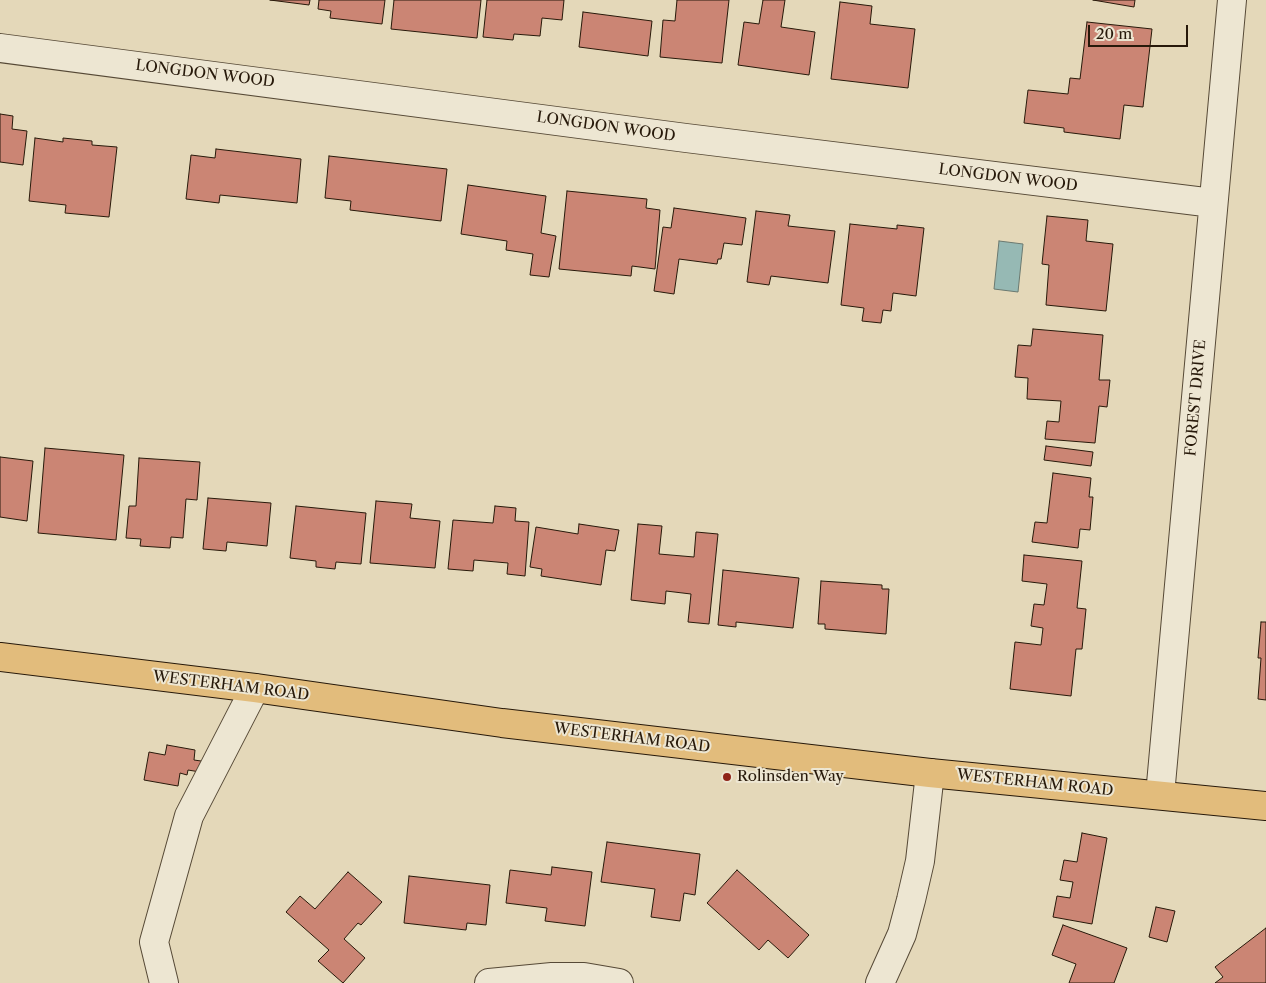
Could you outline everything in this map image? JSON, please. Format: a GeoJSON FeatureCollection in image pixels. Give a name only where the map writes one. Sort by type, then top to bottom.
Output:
{"type":"FeatureCollection","features":[{"type":"Feature","properties":{"kind":"main road","name":"WESTERHAM ROAD"},"geometry":{"type":"LineString","coordinates":[[0,657],[254,688],[502,723],[930,773],[1266,806]]}},
{"type":"Feature","properties":{"kind":"street","name":"FOREST DRIVE"},"geometry":{"type":"LineString","coordinates":[[1160,796],[1232,0]]}},
{"type":"Feature","properties":{"kind":"street","name":"LONGDON WOOD"},"geometry":{"type":"LineString","coordinates":[[0,48],[676,136],[1213,203]]}},
{"type":"Feature","properties":{"kind":"street"},"geometry":{"type":"LineString","coordinates":[[164,983],[154,942],[189,816],[254,688]]}},
{"type":"Feature","properties":{"kind":"street"},"geometry":{"type":"LineString","coordinates":[[880,983],[902,934],[911,900],[920,860],[930,773]]}},
{"type":"Feature","properties":{"kind":"street"},"geometry":{"type":"LineString","coordinates":[[489,983],[508,980],[568,977],[584,977],[619,983]]}},
{"type":"Feature","properties":{"kind":"water"},"geometry":{"type":"Polygon","coordinates":[[[999,241],[1023,244],[1018,292],[994,289],[999,241]]]}},
{"type":"Feature","properties":{"kind":"building"},"geometry":{"type":"Polygon","coordinates":[[[270,0],[310,0],[309,5],[270,0]]]}},
{"type":"Feature","properties":{"kind":"building"},"geometry":{"type":"Polygon","coordinates":[[[319,0],[385,0],[382,24],[330,18],[331,11],[318,9],[319,0]]]}},
{"type":"Feature","properties":{"kind":"building"},"geometry":{"type":"Polygon","coordinates":[[[394,0],[481,0],[477,38],[391,29],[394,0]]]}},
{"type":"Feature","properties":{"kind":"building"},"geometry":{"type":"Polygon","coordinates":[[[487,0],[564,0],[562,20],[542,18],[540,36],[514,34],[513,40],[483,37],[487,0]]]}},
{"type":"Feature","properties":{"kind":"building"},"geometry":{"type":"Polygon","coordinates":[[[677,0],[729,0],[722,63],[660,57],[663,20],[675,21],[677,0]]]}},
{"type":"Feature","properties":{"kind":"building"},"geometry":{"type":"Polygon","coordinates":[[[763,0],[785,0],[781,27],[815,32],[809,75],[738,65],[744,22],[759,24],[763,0]]]}},
{"type":"Feature","properties":{"kind":"building"},"geometry":{"type":"Polygon","coordinates":[[[1093,0],[1135,0],[1134,7],[1093,0]]]}},
{"type":"Feature","properties":{"kind":"building"},"geometry":{"type":"Polygon","coordinates":[[[840,2],[872,6],[870,24],[915,29],[908,88],[831,79],[840,2]]]}},
{"type":"Feature","properties":{"kind":"building"},"geometry":{"type":"Polygon","coordinates":[[[583,12],[652,21],[648,56],[579,47],[583,12]]]}},
{"type":"Feature","properties":{"kind":"building"},"geometry":{"type":"Polygon","coordinates":[[[1087,22],[1152,29],[1143,107],[1124,105],[1120,139],[1064,132],[1064,128],[1024,123],[1028,90],[1068,94],[1070,78],[1080,79],[1087,22]]]}},
{"type":"Feature","properties":{"kind":"building"},"geometry":{"type":"Polygon","coordinates":[[[0,114],[13,116],[12,129],[27,131],[23,165],[0,162],[0,114]]]}},
{"type":"Feature","properties":{"kind":"building"},"geometry":{"type":"Polygon","coordinates":[[[35,138],[63,142],[63,138],[92,141],[92,145],[117,147],[109,217],[65,213],[66,205],[29,201],[35,138]]]}},
{"type":"Feature","properties":{"kind":"building"},"geometry":{"type":"Polygon","coordinates":[[[216,149],[301,159],[297,203],[220,195],[219,203],[186,199],[191,155],[215,158],[216,149]]]}},
{"type":"Feature","properties":{"kind":"building"},"geometry":{"type":"Polygon","coordinates":[[[329,156],[447,169],[441,221],[350,210],[351,201],[325,198],[329,156]]]}},
{"type":"Feature","properties":{"kind":"building"},"geometry":{"type":"Polygon","coordinates":[[[468,185],[546,196],[541,233],[556,236],[549,277],[530,275],[533,254],[506,250],[507,241],[461,234],[468,185]]]}},
{"type":"Feature","properties":{"kind":"building"},"geometry":{"type":"Polygon","coordinates":[[[567,191],[647,199],[646,208],[660,210],[655,269],[632,266],[631,276],[559,269],[567,191]]]}},
{"type":"Feature","properties":{"kind":"building"},"geometry":{"type":"Polygon","coordinates":[[[674,208],[746,218],[742,245],[724,243],[721,259],[718,259],[717,264],[679,259],[674,294],[654,291],[663,227],[671,228],[674,208]]]}},
{"type":"Feature","properties":{"kind":"building"},"geometry":{"type":"Polygon","coordinates":[[[756,211],[790,215],[788,226],[835,231],[828,283],[771,276],[769,285],[747,282],[756,211]]]}},
{"type":"Feature","properties":{"kind":"building"},"geometry":{"type":"Polygon","coordinates":[[[1047,216],[1088,220],[1086,241],[1113,244],[1106,311],[1046,305],[1049,265],[1042,264],[1047,216]]]}},
{"type":"Feature","properties":{"kind":"building"},"geometry":{"type":"Polygon","coordinates":[[[850,224],[897,229],[897,225],[924,228],[916,296],[893,293],[891,311],[883,310],[881,323],[862,321],[864,308],[841,305],[850,224]]]}},
{"type":"Feature","properties":{"kind":"building"},"geometry":{"type":"Polygon","coordinates":[[[1033,329],[1103,335],[1099,380],[1110,380],[1107,407],[1099,406],[1095,443],[1045,439],[1047,421],[1059,422],[1061,401],[1027,399],[1028,378],[1015,377],[1018,345],[1031,346],[1033,329]]]}},
{"type":"Feature","properties":{"kind":"building"},"geometry":{"type":"Polygon","coordinates":[[[1046,446],[1093,452],[1091,466],[1044,460],[1046,446]]]}},
{"type":"Feature","properties":{"kind":"building"},"geometry":{"type":"Polygon","coordinates":[[[45,448],[124,455],[116,540],[38,533],[45,448]]]}},
{"type":"Feature","properties":{"kind":"building"},"geometry":{"type":"Polygon","coordinates":[[[0,457],[33,461],[27,521],[0,517],[0,457]]]}},
{"type":"Feature","properties":{"kind":"building"},"geometry":{"type":"Polygon","coordinates":[[[139,458],[200,462],[197,500],[186,499],[183,538],[171,537],[170,548],[140,546],[141,539],[126,538],[129,506],[136,506],[139,458]]]}},
{"type":"Feature","properties":{"kind":"building"},"geometry":{"type":"Polygon","coordinates":[[[1053,473],[1091,478],[1089,497],[1093,497],[1090,530],[1080,529],[1078,548],[1032,542],[1035,522],[1047,523],[1053,473]]]}},
{"type":"Feature","properties":{"kind":"building"},"geometry":{"type":"Polygon","coordinates":[[[208,498],[271,503],[267,546],[227,542],[226,551],[203,549],[208,498]]]}},
{"type":"Feature","properties":{"kind":"building"},"geometry":{"type":"Polygon","coordinates":[[[376,501],[412,504],[410,518],[440,521],[435,568],[370,563],[376,501]]]}},
{"type":"Feature","properties":{"kind":"building"},"geometry":{"type":"Polygon","coordinates":[[[296,506],[366,513],[361,564],[336,562],[335,569],[316,567],[316,561],[290,558],[296,506]]]}},
{"type":"Feature","properties":{"kind":"building"},"geometry":{"type":"Polygon","coordinates":[[[495,506],[516,508],[515,521],[529,522],[525,576],[507,574],[508,563],[474,560],[473,571],[448,569],[453,520],[493,523],[495,506]]]}},
{"type":"Feature","properties":{"kind":"building"},"geometry":{"type":"Polygon","coordinates":[[[579,524],[619,530],[615,551],[606,550],[601,585],[541,576],[542,569],[530,567],[536,527],[578,534],[579,524]]]}},
{"type":"Feature","properties":{"kind":"building"},"geometry":{"type":"Polygon","coordinates":[[[638,524],[662,526],[659,554],[694,557],[696,532],[718,534],[709,624],[688,622],[691,594],[666,591],[665,604],[631,600],[638,524]]]}},
{"type":"Feature","properties":{"kind":"building"},"geometry":{"type":"Polygon","coordinates":[[[1024,555],[1082,561],[1077,608],[1086,609],[1082,649],[1076,649],[1071,696],[1010,689],[1015,642],[1041,645],[1043,628],[1031,626],[1034,604],[1044,605],[1047,584],[1022,581],[1024,555]]]}},
{"type":"Feature","properties":{"kind":"building"},"geometry":{"type":"Polygon","coordinates":[[[723,570],[799,578],[793,628],[736,622],[736,627],[718,625],[723,570]]]}},
{"type":"Feature","properties":{"kind":"building"},"geometry":{"type":"Polygon","coordinates":[[[821,581],[882,585],[882,589],[889,589],[886,634],[825,629],[825,624],[818,624],[821,581]]]}},
{"type":"Feature","properties":{"kind":"building"},"geometry":{"type":"Polygon","coordinates":[[[1261,622],[1266,622],[1266,700],[1258,699],[1261,658],[1258,658],[1261,622]]]}},
{"type":"Feature","properties":{"kind":"building"},"geometry":{"type":"Polygon","coordinates":[[[167,745],[195,750],[194,760],[208,762],[206,773],[188,770],[187,775],[180,773],[178,786],[144,780],[149,752],[165,755],[167,745]]]}},
{"type":"Feature","properties":{"kind":"building"},"geometry":{"type":"Polygon","coordinates":[[[1082,833],[1107,838],[1092,924],[1053,917],[1057,896],[1070,898],[1073,882],[1060,880],[1064,860],[1077,862],[1082,833]]]}},
{"type":"Feature","properties":{"kind":"building"},"geometry":{"type":"Polygon","coordinates":[[[607,842],[700,854],[695,895],[684,893],[680,921],[651,917],[655,889],[601,882],[607,842]]]}},
{"type":"Feature","properties":{"kind":"building"},"geometry":{"type":"Polygon","coordinates":[[[552,867],[592,872],[585,926],[545,921],[547,908],[506,903],[510,870],[551,875],[552,867]]]}},
{"type":"Feature","properties":{"kind":"building"},"geometry":{"type":"Polygon","coordinates":[[[737,870],[809,935],[788,958],[768,940],[759,950],[707,903],[737,870]]]}},
{"type":"Feature","properties":{"kind":"building"},"geometry":{"type":"Polygon","coordinates":[[[348,872],[382,902],[361,925],[358,923],[344,939],[365,958],[343,983],[318,961],[329,950],[286,912],[300,896],[315,909],[348,872]]]}},
{"type":"Feature","properties":{"kind":"building"},"geometry":{"type":"Polygon","coordinates":[[[409,876],[490,885],[486,925],[467,923],[466,930],[404,923],[409,876]]]}},
{"type":"Feature","properties":{"kind":"building"},"geometry":{"type":"Polygon","coordinates":[[[1156,907],[1175,911],[1167,942],[1149,937],[1156,907]]]}},
{"type":"Feature","properties":{"kind":"building"},"geometry":{"type":"Polygon","coordinates":[[[1063,925],[1127,948],[1114,983],[1069,983],[1076,964],[1052,955],[1063,925]]]}},
{"type":"Feature","properties":{"kind":"building"},"geometry":{"type":"Polygon","coordinates":[[[1266,928],[1266,983],[1215,983],[1223,977],[1215,967],[1266,928]]]}},
{"type":"Feature","properties":{"kind":"place","name":"Rolinsden Way"},"geometry":{"type":"Point","coordinates":[727,777]}}]}
